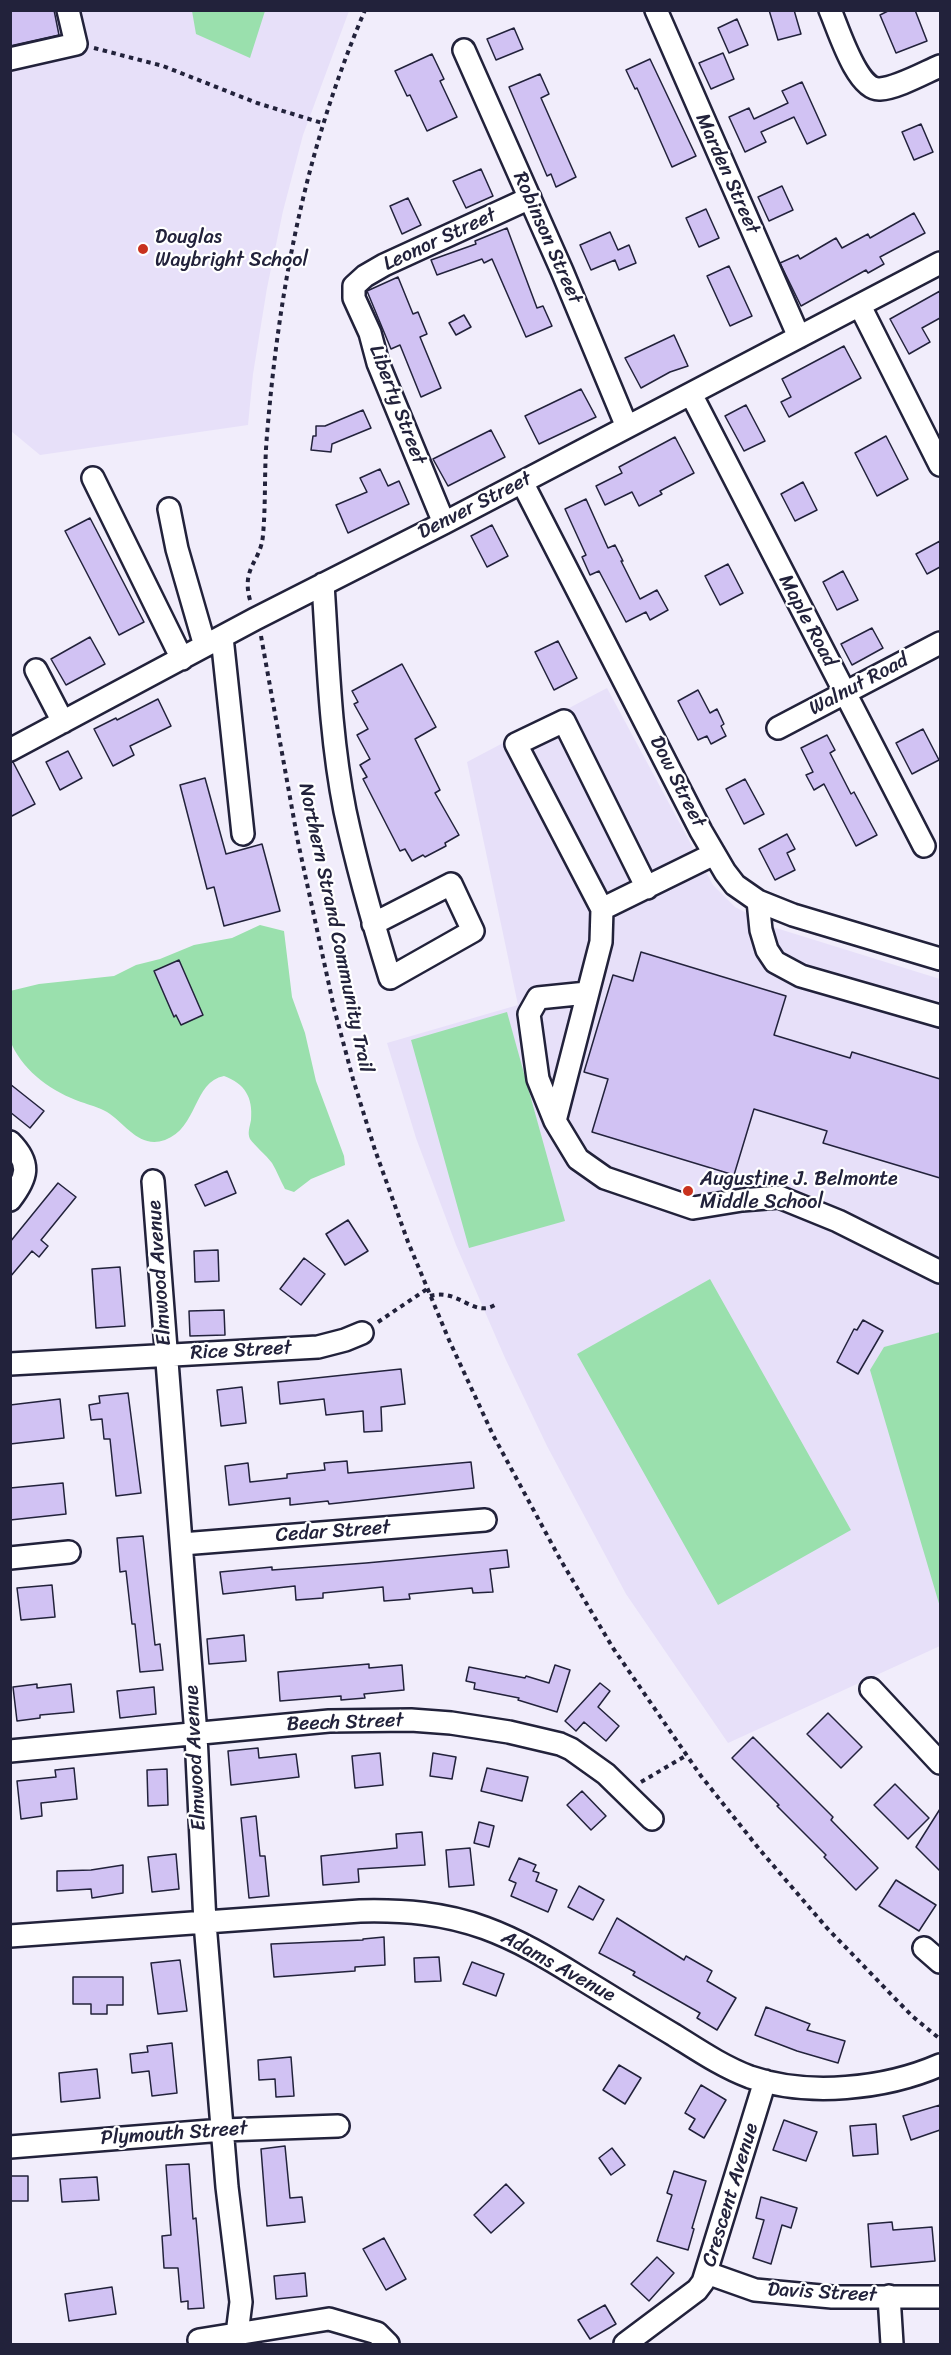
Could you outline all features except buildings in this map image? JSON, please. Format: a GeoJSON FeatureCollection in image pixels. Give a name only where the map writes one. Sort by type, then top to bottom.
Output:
{"type":"FeatureCollection","features":[{"type":"Feature","properties":{"kind":"street"},"geometry":{"type":"LineString","coordinates":[[10,59],[76,44],[68,10]]}},
{"type":"Feature","properties":{"kind":"street","name":"Marden Street"},"geometry":{"type":"LineString","coordinates":[[656,10],[799,338]]}},
{"type":"Feature","properties":{"kind":"street"},"geometry":{"type":"LineString","coordinates":[[830,10],[851,61],[870,87],[879,90],[940,66]]}},
{"type":"Feature","properties":{"kind":"street","name":"Robinson Street"},"geometry":{"type":"LineString","coordinates":[[464,50],[530,198],[627,428]]}},
{"type":"Feature","properties":{"kind":"street","name":"Leonor Street"},"geometry":{"type":"LineString","coordinates":[[354,286],[365,276],[384,265],[530,198]]}},
{"type":"Feature","properties":{"kind":"street","name":"Denver Street"},"geometry":{"type":"LineString","coordinates":[[10,750],[323,584],[627,428],[940,263]]}},
{"type":"Feature","properties":{"kind":"street","name":"Liberty Street"},"geometry":{"type":"LineString","coordinates":[[354,286],[354,298],[370,333],[378,363],[444,523]]}},
{"type":"Feature","properties":{"kind":"street"},"geometry":{"type":"LineString","coordinates":[[860,306],[940,465]]}},
{"type":"Feature","properties":{"kind":"street","name":"Maple Road"},"geometry":{"type":"LineString","coordinates":[[691,394],[924,846]]}},
{"type":"Feature","properties":{"kind":"street"},"geometry":{"type":"LineString","coordinates":[[93,478],[182,659]]}},
{"type":"Feature","properties":{"kind":"street","name":"Dow Street"},"geometry":{"type":"LineString","coordinates":[[522,482],[714,854],[735,885],[758,901],[793,915],[940,959]]}},
{"type":"Feature","properties":{"kind":"street"},"geometry":{"type":"LineString","coordinates":[[169,509],[177,549],[214,642],[243,834]]}},
{"type":"Feature","properties":{"kind":"street"},"geometry":{"type":"LineString","coordinates":[[323,584],[330,698],[345,809],[373,924],[390,978],[473,931],[451,884],[373,924]]}},
{"type":"Feature","properties":{"kind":"street","name":"Walnut Road"},"geometry":{"type":"LineString","coordinates":[[778,728],[940,643]]}},
{"type":"Feature","properties":{"kind":"street"},"geometry":{"type":"LineString","coordinates":[[36,670],[63,722]]}},
{"type":"Feature","properties":{"kind":"street"},"geometry":{"type":"LineString","coordinates":[[555,1121],[601,942],[602,909],[516,744],[564,721],[646,888]]}},
{"type":"Feature","properties":{"kind":"street"},"geometry":{"type":"LineString","coordinates":[[602,909],[714,854]]}},
{"type":"Feature","properties":{"kind":"street"},"geometry":{"type":"LineString","coordinates":[[758,901],[761,930],[767,950],[776,962],[801,976],[940,1016]]}},
{"type":"Feature","properties":{"kind":"street"},"geometry":{"type":"LineString","coordinates":[[587,993],[538,998],[529,1014],[538,1079],[555,1121],[578,1159],[605,1178],[693,1208],[779,1197],[837,1221],[940,1272]]}},
{"type":"Feature","properties":{"kind":"street"},"geometry":{"type":"LineString","coordinates":[[10,1142],[22,1155],[26,1167],[24,1179],[10,1200]]}},
{"type":"Feature","properties":{"kind":"street","name":"Elmwood Avenue"},"geometry":{"type":"LineString","coordinates":[[153,1181],[196,1734],[205,1923],[227,2187],[241,2302],[237,2334]]}},
{"type":"Feature","properties":{"kind":"street","name":"Rice Street"},"geometry":{"type":"LineString","coordinates":[[10,1364],[318,1347],[362,1333]]}},
{"type":"Feature","properties":{"kind":"street","name":"Cedar Street"},"geometry":{"type":"LineString","coordinates":[[182,1544],[485,1520]]}},
{"type":"Feature","properties":{"kind":"street"},"geometry":{"type":"LineString","coordinates":[[10,1558],[69,1552]]}},
{"type":"Feature","properties":{"kind":"street"},"geometry":{"type":"LineString","coordinates":[[871,1689],[940,1763]]}},
{"type":"Feature","properties":{"kind":"street","name":"Beech Street"},"geometry":{"type":"LineString","coordinates":[[10,1751],[329,1721],[411,1720],[481,1726],[560,1744],[571,1749],[593,1764],[652,1819]]}},
{"type":"Feature","properties":{"kind":"street","name":"Adams Avenue"},"geometry":{"type":"LineString","coordinates":[[10,1936],[382,1911],[417,1911],[450,1916],[487,1928],[528,1947],[701,2052],[734,2070],[765,2081],[809,2086],[854,2086],[895,2081],[940,2065]]}},
{"type":"Feature","properties":{"kind":"street"},"geometry":{"type":"LineString","coordinates":[[924,1948],[940,1962]]}},
{"type":"Feature","properties":{"kind":"street","name":"Crescent Avenue"},"geometry":{"type":"LineString","coordinates":[[625,2344],[697,2290],[707,2273],[765,2081]]}},
{"type":"Feature","properties":{"kind":"street","name":"Plymouth Street"},"geometry":{"type":"LineString","coordinates":[[10,2147],[223,2130],[338,2126]]}},
{"type":"Feature","properties":{"kind":"street","name":"Davis Street"},"geometry":{"type":"LineString","coordinates":[[707,2273],[756,2290],[832,2296],[940,2297]]}},
{"type":"Feature","properties":{"kind":"street"},"geometry":{"type":"LineString","coordinates":[[889,2296],[892,2344]]}},
{"type":"Feature","properties":{"kind":"street"},"geometry":{"type":"LineString","coordinates":[[199,2340],[329,2319],[377,2332],[388,2344]]}},
{"type":"Feature","properties":{"kind":"path"},"geometry":{"type":"LineString","coordinates":[[263,536],[267,438],[277,332],[296,222],[322,123],[365,10]]}},
{"type":"Feature","properties":{"kind":"path"},"geometry":{"type":"LineString","coordinates":[[76,44],[163,66],[257,103],[322,123]]}},
{"type":"Feature","properties":{"kind":"path","name":"Northern Strand Community Trail"},"geometry":{"type":"LineString","coordinates":[[272,690],[298,842],[339,1030],[375,1150],[427,1289],[493,1435],[554,1549],[624,1667],[687,1755],[760,1850],[827,1928],[889,1993],[940,2039]]}},
{"type":"Feature","properties":{"kind":"path"},"geometry":{"type":"LineString","coordinates":[[362,1333],[427,1289]]}},
{"type":"Feature","properties":{"kind":"path"},"geometry":{"type":"LineString","coordinates":[[430,1296],[446,1294],[480,1309],[488,1309],[495,1305]]}},
{"type":"Feature","properties":{"kind":"path"},"geometry":{"type":"LineString","coordinates":[[625,1792],[687,1755]]}},
{"type":"Feature","properties":{"kind":"shaded area","name":"Douglas Waybright School"},"geometry":{"type":"Polygon","coordinates":[[[10,11],[349,11],[303,135],[283,211],[267,288],[253,374],[248,425],[40,455],[11,431],[10,11]]]}},
{"type":"Feature","properties":{"kind":"shaded area","name":"Augustine J. Belmonte Middle School"},"geometry":{"type":"Polygon","coordinates":[[[607,688],[713,885],[735,907],[776,928],[940,979],[940,1646],[728,1743],[626,1594],[547,1446],[505,1358],[456,1245],[416,1138],[387,1043],[518,1005],[467,762],[607,688]]]}},
{"type":"Feature","properties":{"kind":"green space"},"geometry":{"type":"Polygon","coordinates":[[[192,11],[265,11],[250,58],[196,34],[192,11]]]}},
{"type":"Feature","properties":{"kind":"green space"},"geometry":{"type":"Polygon","coordinates":[[[260,925],[284,931],[292,997],[305,1033],[316,1081],[344,1156],[345,1165],[311,1179],[294,1192],[285,1189],[272,1163],[250,1139],[251,1105],[249,1098],[242,1087],[231,1079],[224,1076],[214,1080],[206,1087],[184,1126],[176,1134],[165,1140],[148,1141],[133,1134],[107,1112],[50,1087],[32,1073],[12,1045],[9,1027],[10,991],[39,984],[114,976],[136,965],[160,959],[194,945],[232,938],[260,925]]]}},
{"type":"Feature","properties":{"kind":"green space"},"geometry":{"type":"Polygon","coordinates":[[[507,1012],[565,1221],[469,1248],[411,1040],[507,1012]]]}},
{"type":"Feature","properties":{"kind":"green space"},"geometry":{"type":"Polygon","coordinates":[[[710,1279],[851,1530],[718,1605],[577,1354],[710,1279]]]}},
{"type":"Feature","properties":{"kind":"green space"},"geometry":{"type":"Polygon","coordinates":[[[940,1332],[940,1607],[870,1370],[884,1347],[940,1332]]]}},
{"type":"Feature","properties":{"kind":"place","name":"Douglas Waybright School"},"geometry":{"type":"Point","coordinates":[143,249]}},
{"type":"Feature","properties":{"kind":"place","name":"Augustine J. Belmonte Middle School"},"geometry":{"type":"Point","coordinates":[688,1191]}}]}
